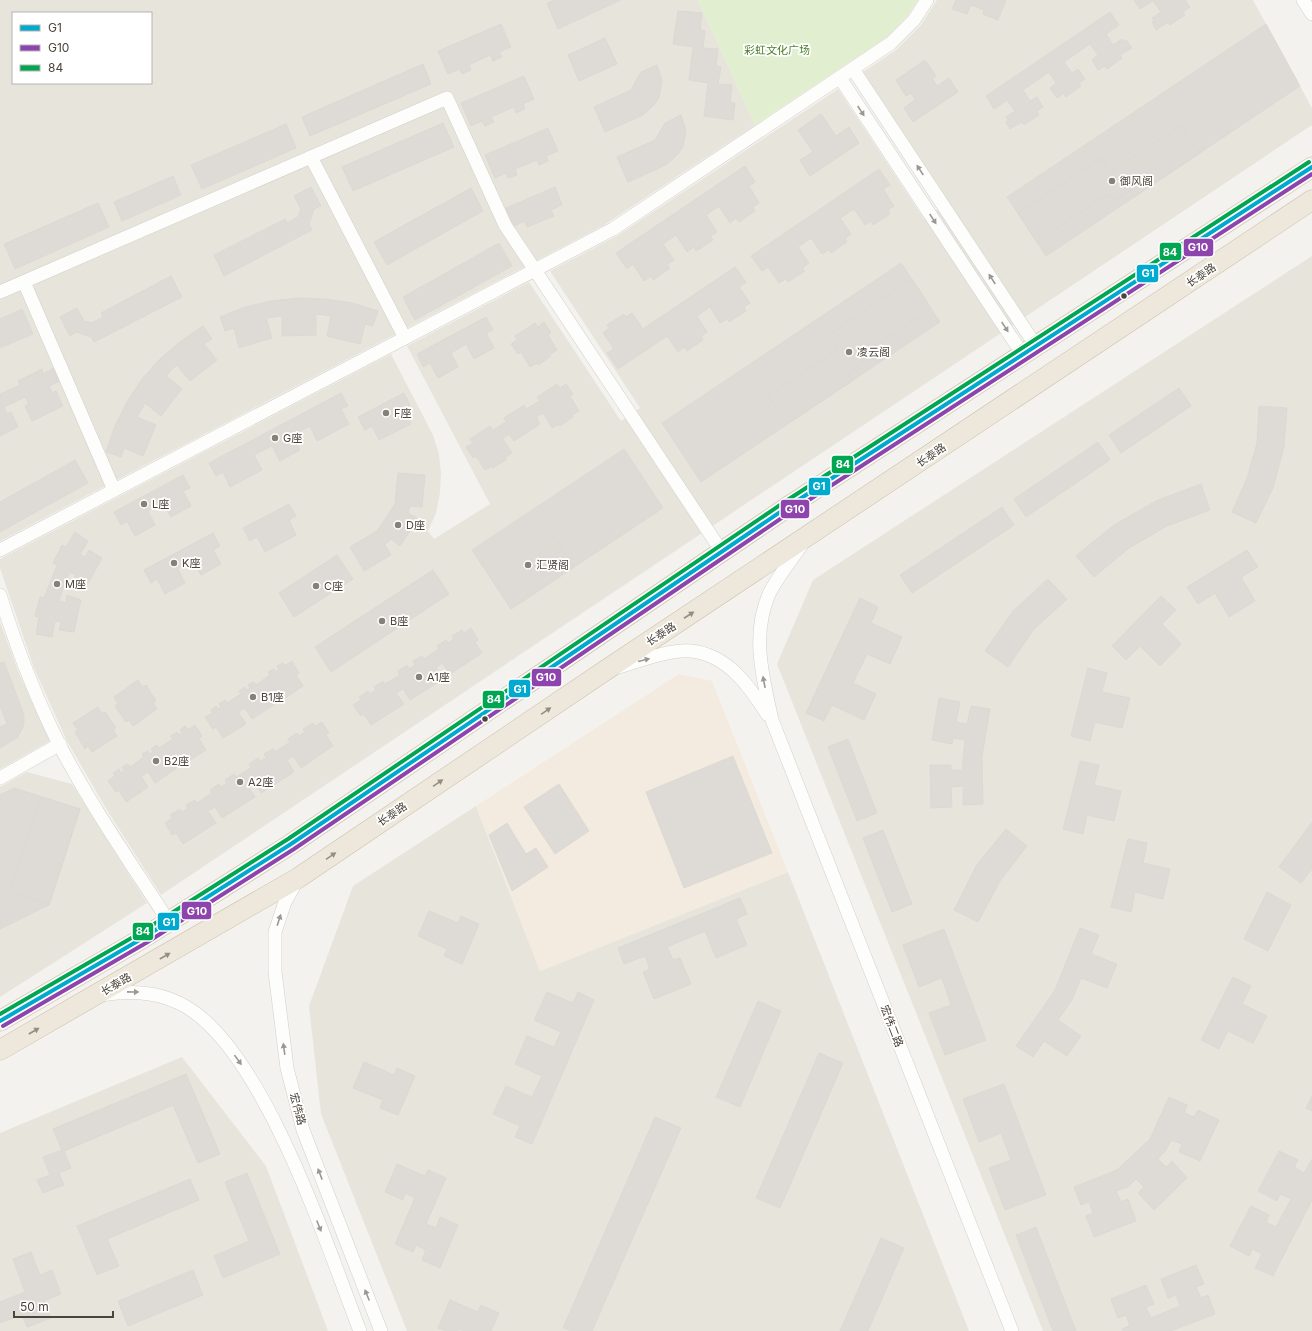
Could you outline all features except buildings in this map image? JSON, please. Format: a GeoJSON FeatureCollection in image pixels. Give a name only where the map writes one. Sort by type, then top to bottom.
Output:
{"type":"FeatureCollection","features":[{"type":"Feature","properties":{"kind":"highway"},"geometry":{"type":"LineString","coordinates":[[0,1021],[169,922],[291,844],[789,506],[1306,171],[1312,155]]}},
{"type":"Feature","properties":{"kind":"highway","name":"长泰路"},"geometry":{"type":"LineString","coordinates":[[0,1050],[298,878],[606,670],[1310,203]]}},
{"type":"Feature","properties":{"kind":"street"},"geometry":{"type":"LineString","coordinates":[[0,550],[613,230],[892,43],[914,20],[927,0]]}},
{"type":"Feature","properties":{"kind":"street"},"geometry":{"type":"LineString","coordinates":[[853,69],[1030,351]]}},
{"type":"Feature","properties":{"kind":"street"},"geometry":{"type":"LineString","coordinates":[[840,78],[1030,351]]}},
{"type":"Feature","properties":{"kind":"street"},"geometry":{"type":"LineString","coordinates":[[0,292],[448,98],[506,226],[722,552]]}},
{"type":"Feature","properties":{"kind":"street"},"geometry":{"type":"LineString","coordinates":[[311,157],[404,338]]}},
{"type":"Feature","properties":{"kind":"street"},"geometry":{"type":"LineString","coordinates":[[24,282],[114,490]]}},
{"type":"Feature","properties":{"kind":"street"},"geometry":{"type":"LineString","coordinates":[[772,720],[760,661],[759,636],[762,615],[770,594],[806,538]]}},
{"type":"Feature","properties":{"kind":"street"},"geometry":{"type":"LineString","coordinates":[[0,595],[26,671],[60,744],[86,791],[169,922]]}},
{"type":"Feature","properties":{"kind":"street"},"geometry":{"type":"LineString","coordinates":[[606,670],[672,653],[691,651],[710,657],[734,670],[750,687],[772,720]]}},
{"type":"Feature","properties":{"kind":"street","name":"宏伟二路"},"geometry":{"type":"LineString","coordinates":[[772,720],[1012,1331]]}},
{"type":"Feature","properties":{"kind":"street"},"geometry":{"type":"LineString","coordinates":[[0,778],[60,744]]}},
{"type":"Feature","properties":{"kind":"street","name":"宏伟路"},"geometry":{"type":"LineString","coordinates":[[298,878],[285,902],[276,932],[275,972],[287,1068],[303,1130],[381,1331]]}},
{"type":"Feature","properties":{"kind":"street","name":"宏伟路"},"geometry":{"type":"LineString","coordinates":[[95,996],[124,992],[146,992],[179,1003],[201,1018],[224,1042],[249,1075],[283,1137],[360,1331]]}},
{"type":"Feature","properties":{"kind":"shaded area"},"geometry":{"type":"Polygon","coordinates":[[[0,0],[698,0],[755,125],[604,225],[0,541],[0,0]]]}},
{"type":"Feature","properties":{"kind":"shaded area"},"geometry":{"type":"Polygon","coordinates":[[[937,0],[1253,0],[1312,108],[1312,125],[161,895],[107,810],[67,741],[34,668],[0,568],[0,559],[391,354],[433,435],[439,454],[441,473],[440,493],[436,513],[428,531],[434,539],[490,504],[407,346],[529,282],[621,421],[640,408],[550,271],[617,236],[838,89],[924,219],[949,202],[863,72],[896,50],[921,25],[937,0]]]}},
{"type":"Feature","properties":{"kind":"shaded area"},"geometry":{"type":"Polygon","coordinates":[[[1312,256],[1312,1331],[1043,1331],[777,664],[813,580],[1312,256]]]}},
{"type":"Feature","properties":{"kind":"shaded area"},"geometry":{"type":"Polygon","coordinates":[[[0,622],[18,671],[50,741],[0,769],[0,622]]]}},
{"type":"Feature","properties":{"kind":"shaded area"},"geometry":{"type":"Polygon","coordinates":[[[679,674],[712,681],[788,872],[540,971],[476,806],[679,674]]]}},
{"type":"Feature","properties":{"kind":"shaded area"},"geometry":{"type":"Polygon","coordinates":[[[27,772],[72,784],[147,903],[0,997],[0,787],[27,772]]]}},
{"type":"Feature","properties":{"kind":"shaded area"},"geometry":{"type":"Polygon","coordinates":[[[476,806],[540,971],[788,872],[969,1331],[407,1331],[321,1114],[309,1006],[353,886],[476,806]]]}},
{"type":"Feature","properties":{"kind":"shaded area"},"geometry":{"type":"Polygon","coordinates":[[[182,1057],[266,1166],[328,1331],[0,1331],[0,1133],[182,1057]]]}},
{"type":"Feature","properties":{"kind":"green space","name":"彩虹文化广场"},"geometry":{"type":"Polygon","coordinates":[[[698,0],[918,0],[908,15],[887,37],[755,125],[698,0]]]}},
{"type":"Feature","properties":{"kind":"transit line","name":"84"},"geometry":{"type":"LineString","coordinates":[[0,1014],[140,933],[288,839],[786,501],[1309,162]]}},
{"type":"Feature","properties":{"kind":"transit line","name":"G1"},"geometry":{"type":"LineString","coordinates":[[0,1021],[143,938],[291,844],[789,506],[1312,167]]}},
{"type":"Feature","properties":{"kind":"transit line","name":"G10"},"geometry":{"type":"LineString","coordinates":[[3,1026],[146,943],[294,849],[792,511],[1312,174]]}},
{"type":"Feature","properties":{"kind":"place","name":"御风阁"},"geometry":{"type":"Point","coordinates":[1112,181]}},
{"type":"Feature","properties":{"kind":"place","name":"凌云阁"},"geometry":{"type":"Point","coordinates":[849,352]}},
{"type":"Feature","properties":{"kind":"place","name":"F座"},"geometry":{"type":"Point","coordinates":[386,413]}},
{"type":"Feature","properties":{"kind":"place","name":"G座"},"geometry":{"type":"Point","coordinates":[275,438]}},
{"type":"Feature","properties":{"kind":"place","name":"L座"},"geometry":{"type":"Point","coordinates":[144,504]}},
{"type":"Feature","properties":{"kind":"place","name":"D座"},"geometry":{"type":"Point","coordinates":[398,525]}},
{"type":"Feature","properties":{"kind":"place","name":"K座"},"geometry":{"type":"Point","coordinates":[174,563]}},
{"type":"Feature","properties":{"kind":"place","name":"汇贤阁"},"geometry":{"type":"Point","coordinates":[528,565]}},
{"type":"Feature","properties":{"kind":"place","name":"M座"},"geometry":{"type":"Point","coordinates":[57,584]}},
{"type":"Feature","properties":{"kind":"place","name":"C座"},"geometry":{"type":"Point","coordinates":[316,586]}},
{"type":"Feature","properties":{"kind":"place","name":"B座"},"geometry":{"type":"Point","coordinates":[382,621]}},
{"type":"Feature","properties":{"kind":"place","name":"A1座"},"geometry":{"type":"Point","coordinates":[419,677]}},
{"type":"Feature","properties":{"kind":"place","name":"B1座"},"geometry":{"type":"Point","coordinates":[253,697]}},
{"type":"Feature","properties":{"kind":"place","name":"B2座"},"geometry":{"type":"Point","coordinates":[156,761]}},
{"type":"Feature","properties":{"kind":"place","name":"A2座"},"geometry":{"type":"Point","coordinates":[240,782]}}]}
